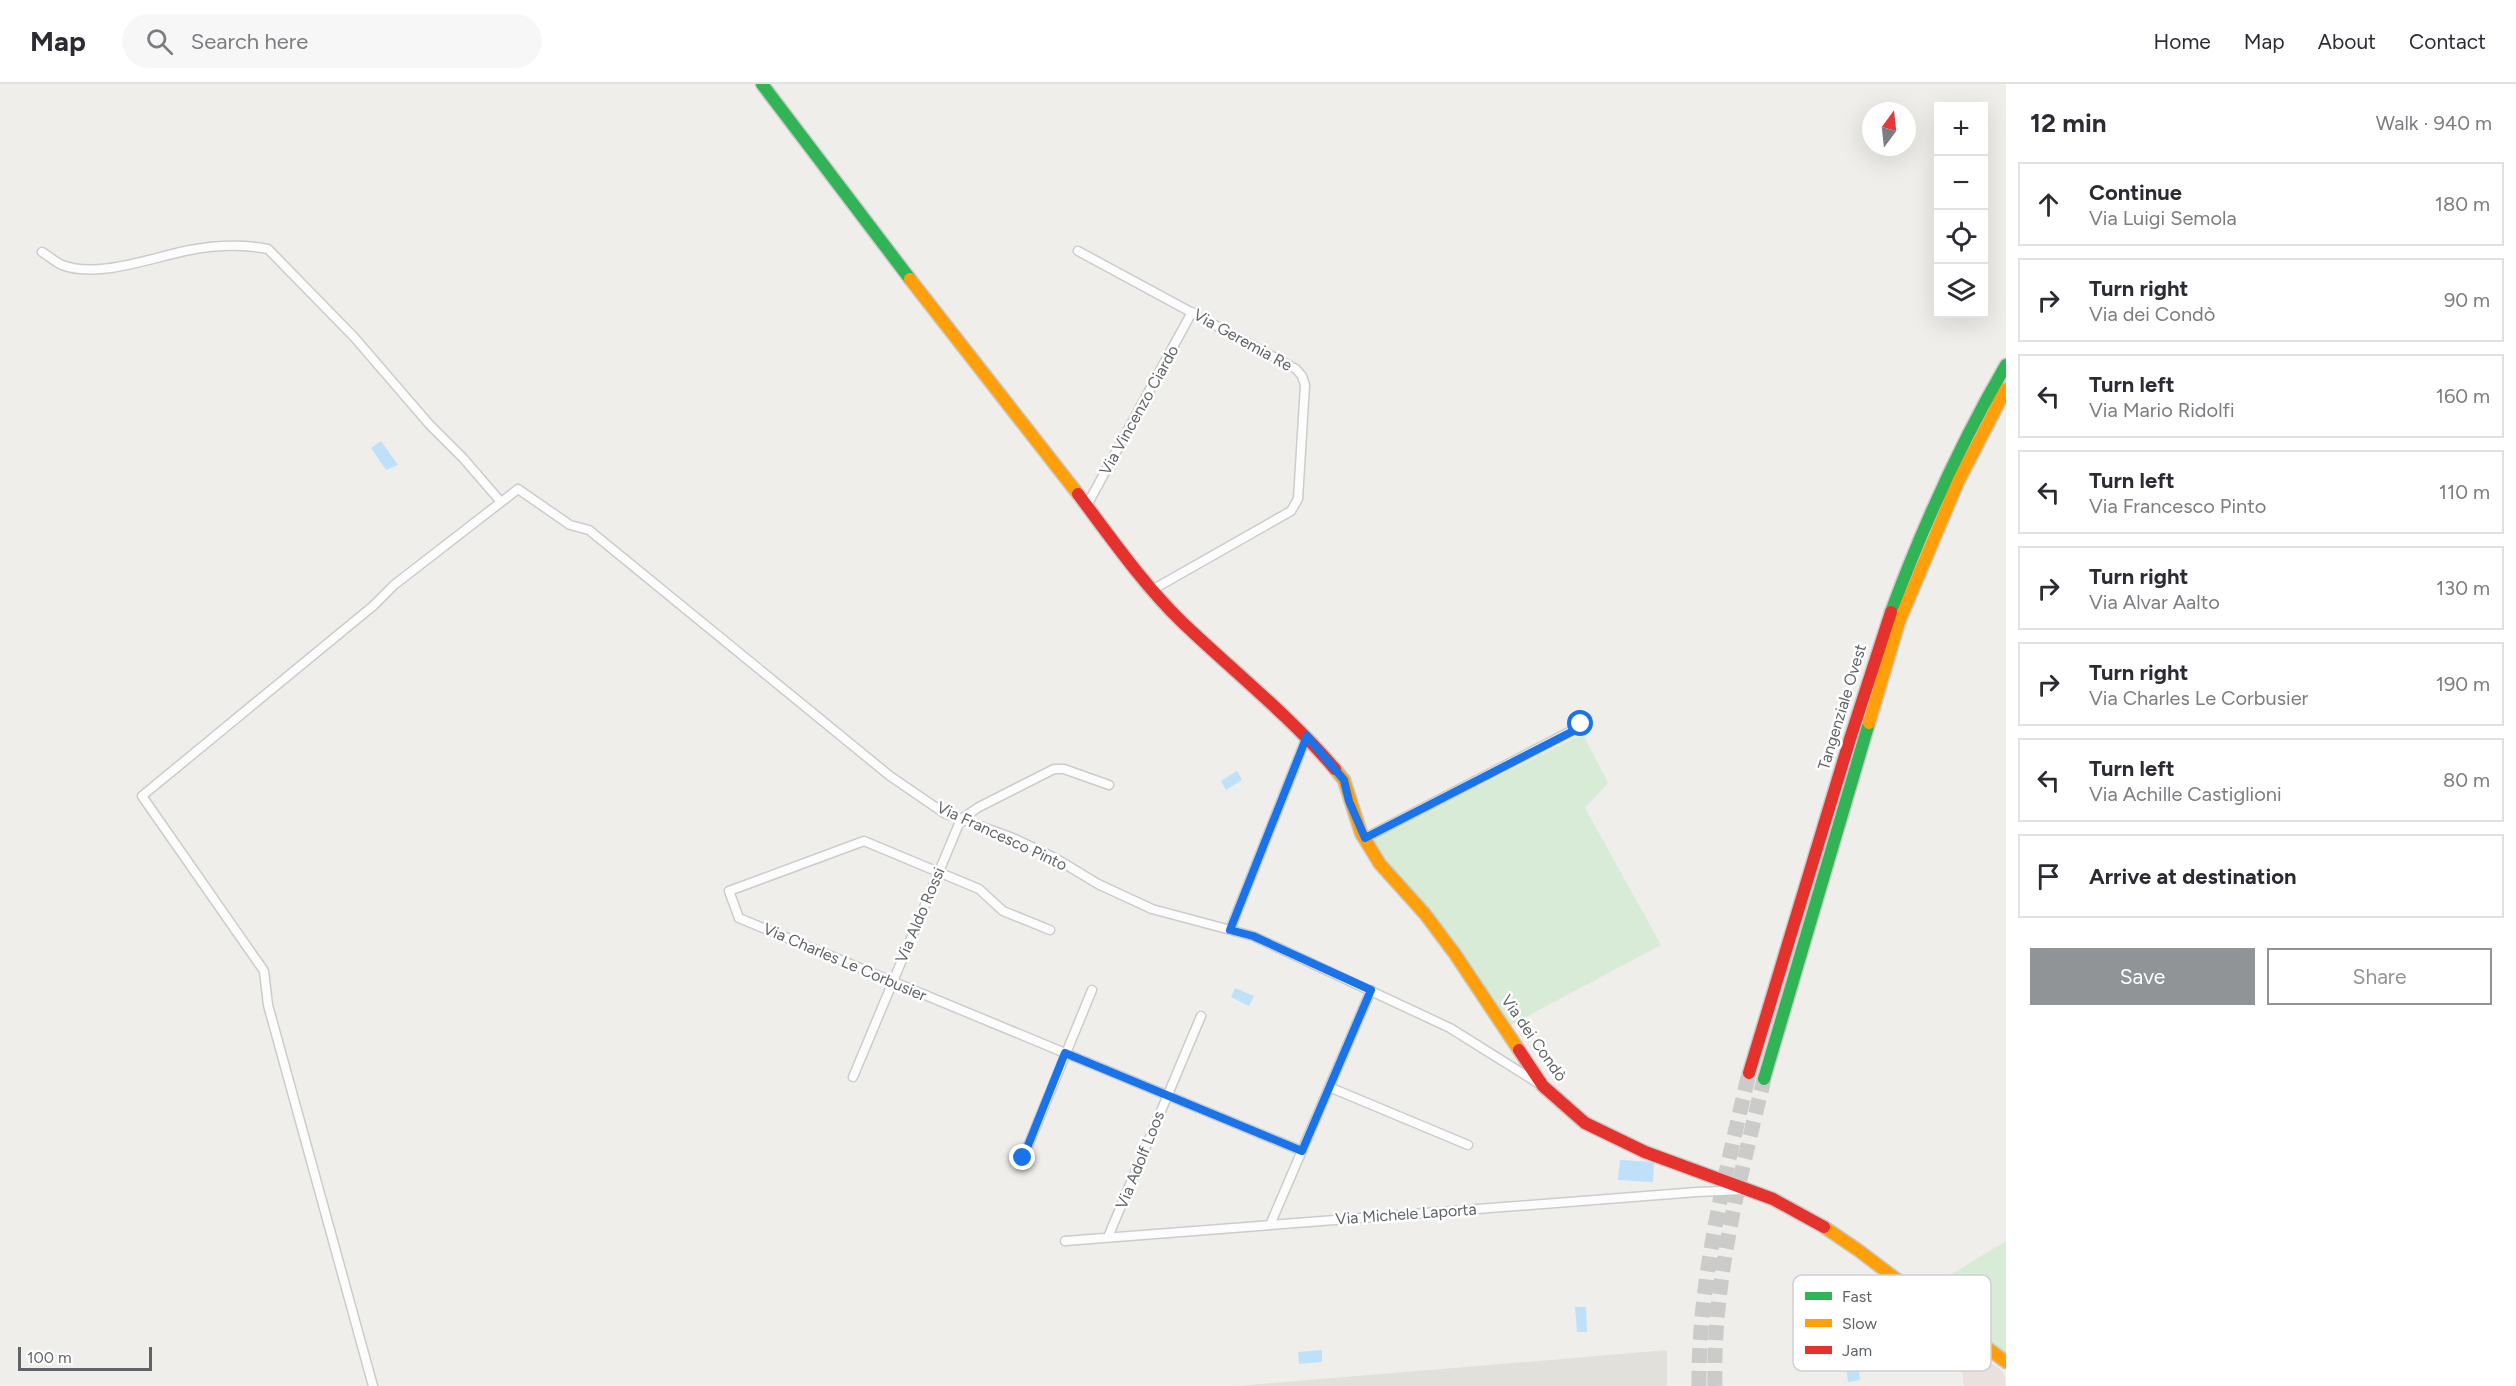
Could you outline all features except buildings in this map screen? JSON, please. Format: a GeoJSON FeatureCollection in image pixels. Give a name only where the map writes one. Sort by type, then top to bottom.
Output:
{"type":"FeatureCollection","features":[{"type":"Feature","properties":{"kind":"main road","name":"Via dei Condò"},"geometry":{"type":"LineString","coordinates":[[762,84],[845,196],[1152,590],[1181,621],[1307,736],[1344,780],[1349,801],[1365,838],[1380,864],[1425,914],[1455,954],[1543,1086],[1585,1123],[1645,1152],[1773,1199],[1831,1232],[1889,1275]]}},
{"type":"Feature","properties":{"kind":"main road","name":"Tangenziale Ovest"},"geometry":{"type":"LineString","coordinates":[[1749,1073],[1863,693],[1900,584],[1951,468],[2006,365]]}},
{"type":"Feature","properties":{"kind":"main road","name":"Tangenziale Ovest"},"geometry":{"type":"LineString","coordinates":[[1764,1078],[1899,622],[1926,552],[1958,482],[2006,389]]}},
{"type":"Feature","properties":{"kind":"main road","name":"Via dei Condò"},"geometry":{"type":"LineString","coordinates":[[1991,1351],[2006,1362]]}},
{"type":"Feature","properties":{"kind":"street"},"geometry":{"type":"LineString","coordinates":[[42,252],[62,265],[81,269],[105,268],[225,245],[268,249],[354,337],[429,424],[463,458],[501,502],[394,585],[373,606],[142,796],[264,971],[268,1005],[364,1360],[374,1386]]}},
{"type":"Feature","properties":{"kind":"street","name":"Via Geremia Re"},"geometry":{"type":"LineString","coordinates":[[1078,251],[1296,369],[1305,385],[1298,499],[1291,511],[1152,590]]}},
{"type":"Feature","properties":{"kind":"street","name":"Via Vincenzo Ciardo"},"geometry":{"type":"LineString","coordinates":[[1086,507],[1192,312]]}},
{"type":"Feature","properties":{"kind":"street","name":"Via Francesco Pinto"},"geometry":{"type":"LineString","coordinates":[[501,502],[518,489],[570,525],[589,530],[890,776],[944,813],[1013,838],[1056,858],[1098,884],[1152,909],[1253,936],[1449,1028],[1543,1086]]}},
{"type":"Feature","properties":{"kind":"street"},"geometry":{"type":"LineString","coordinates":[[1365,838],[1579,728],[1581,724],[1579,715]]}},
{"type":"Feature","properties":{"kind":"street"},"geometry":{"type":"LineString","coordinates":[[1230,930],[1307,736]]}},
{"type":"Feature","properties":{"kind":"street"},"geometry":{"type":"LineString","coordinates":[[961,819],[979,807],[1054,769],[1064,769],[1109,785]]}},
{"type":"Feature","properties":{"kind":"street","name":"Via Aldo Rossi"},"geometry":{"type":"LineString","coordinates":[[854,1077],[961,819]]}},
{"type":"Feature","properties":{"kind":"street","name":"Via Charles Le Corbusier"},"geometry":{"type":"LineString","coordinates":[[1050,930],[1003,911],[979,889],[864,841],[729,891],[739,918],[1302,1151]]}},
{"type":"Feature","properties":{"kind":"street"},"geometry":{"type":"LineString","coordinates":[[1023,1158],[1092,990]]}},
{"type":"Feature","properties":{"kind":"street"},"geometry":{"type":"LineString","coordinates":[[1270,1225],[1371,990]]}},
{"type":"Feature","properties":{"kind":"street","name":"Via Adolf Loos"},"geometry":{"type":"LineString","coordinates":[[1108,1237],[1201,1016]]}},
{"type":"Feature","properties":{"kind":"street"},"geometry":{"type":"LineString","coordinates":[[1329,1087],[1468,1145]]}},
{"type":"Feature","properties":{"kind":"street","name":"Via Michele Laporta"},"geometry":{"type":"LineString","coordinates":[[1065,1241],[1697,1191],[1748,1190]]}},
{"type":"Feature","properties":{"kind":"shaded area"},"geometry":{"type":"Polygon","coordinates":[[[1667,1350],[1667,1386],[1237,1386],[1551,1360],[1667,1350]]]}},
{"type":"Feature","properties":{"kind":"shaded area"},"geometry":{"type":"Polygon","coordinates":[[[1991,1362],[2002,1371],[2005,1377],[2005,1386],[1964,1386],[1962,1371],[1991,1371],[1991,1362]]]}},
{"type":"Feature","properties":{"kind":"green space"},"geometry":{"type":"Polygon","coordinates":[[[1583,734],[1608,783],[1585,808],[1661,945],[1509,1026],[1383,862],[1371,839],[1583,734]]]}},
{"type":"Feature","properties":{"kind":"green space"},"geometry":{"type":"Polygon","coordinates":[[[2006,1241],[2006,1355],[1991,1344],[1991,1275],[1950,1275],[2006,1241]]]}},
{"type":"Feature","properties":{"kind":"water"},"geometry":{"type":"Polygon","coordinates":[[[381,441],[398,465],[386,470],[371,448],[381,441]]]}},
{"type":"Feature","properties":{"kind":"water"},"geometry":{"type":"Polygon","coordinates":[[[1237,771],[1242,780],[1226,790],[1221,781],[1237,771]]]}},
{"type":"Feature","properties":{"kind":"water"},"geometry":{"type":"Polygon","coordinates":[[[1235,988],[1254,996],[1249,1006],[1231,997],[1235,988]]]}},
{"type":"Feature","properties":{"kind":"water"},"geometry":{"type":"Polygon","coordinates":[[[1620,1160],[1654,1162],[1653,1182],[1618,1180],[1620,1160]]]}},
{"type":"Feature","properties":{"kind":"water"},"geometry":{"type":"Polygon","coordinates":[[[1575,1307],[1586,1307],[1587,1332],[1577,1332],[1575,1307]]]}},
{"type":"Feature","properties":{"kind":"water"},"geometry":{"type":"Polygon","coordinates":[[[1322,1350],[1322,1362],[1299,1364],[1298,1352],[1322,1350]]]}},
{"type":"Feature","properties":{"kind":"water"},"geometry":{"type":"Polygon","coordinates":[[[1847,1371],[1859,1371],[1860,1380],[1848,1382],[1847,1371]]]}},
{"type":"Feature","properties":{"kind":"tunnel"},"geometry":{"type":"LineString","coordinates":[[1699,1386],[1700,1346],[1708,1268],[1722,1189],[1749,1073]]}},
{"type":"Feature","properties":{"kind":"tunnel"},"geometry":{"type":"LineString","coordinates":[[1715,1386],[1718,1308],[1729,1231],[1764,1079]]}},
{"type":"Feature","properties":{"kind":"traffic: fast"},"geometry":{"type":"LineString","coordinates":[[762,84],[910,279]]}},
{"type":"Feature","properties":{"kind":"traffic: fast"},"geometry":{"type":"LineString","coordinates":[[1891,612],[1943,486],[2006,365]]}},
{"type":"Feature","properties":{"kind":"traffic: fast"},"geometry":{"type":"LineString","coordinates":[[1764,1079],[1869,723]]}},
{"type":"Feature","properties":{"kind":"traffic: slow"},"geometry":{"type":"LineString","coordinates":[[910,279],[1078,494]]}},
{"type":"Feature","properties":{"kind":"traffic: slow"},"geometry":{"type":"LineString","coordinates":[[1869,723],[1899,622],[1958,482],[2006,389]]}},
{"type":"Feature","properties":{"kind":"traffic: slow"},"geometry":{"type":"LineString","coordinates":[[1335,769],[1344,780],[1361,833],[1380,864],[1425,914],[1455,954],[1519,1050]]}},
{"type":"Feature","properties":{"kind":"traffic: slow"},"geometry":{"type":"LineString","coordinates":[[1824,1227],[1891,1275]]}},
{"type":"Feature","properties":{"kind":"traffic: slow"},"geometry":{"type":"LineString","coordinates":[[1991,1351],[2006,1362]]}},
{"type":"Feature","properties":{"kind":"traffic: jam"},"geometry":{"type":"LineString","coordinates":[[1078,494],[1128,560],[1182,622],[1280,712],[1335,769]]}},
{"type":"Feature","properties":{"kind":"traffic: jam"},"geometry":{"type":"LineString","coordinates":[[1749,1073],[1891,612]]}},
{"type":"Feature","properties":{"kind":"traffic: jam"},"geometry":{"type":"LineString","coordinates":[[1519,1050],[1543,1086],[1585,1123],[1645,1152],[1773,1199],[1824,1227]]}},
{"type":"Feature","properties":{"kind":"route"},"geometry":{"type":"LineString","coordinates":[[1023,1158],[1065,1053],[1302,1151],[1371,990],[1253,936],[1230,930],[1307,736],[1344,780],[1349,801],[1365,838],[1579,728],[1581,724]]}}]}
